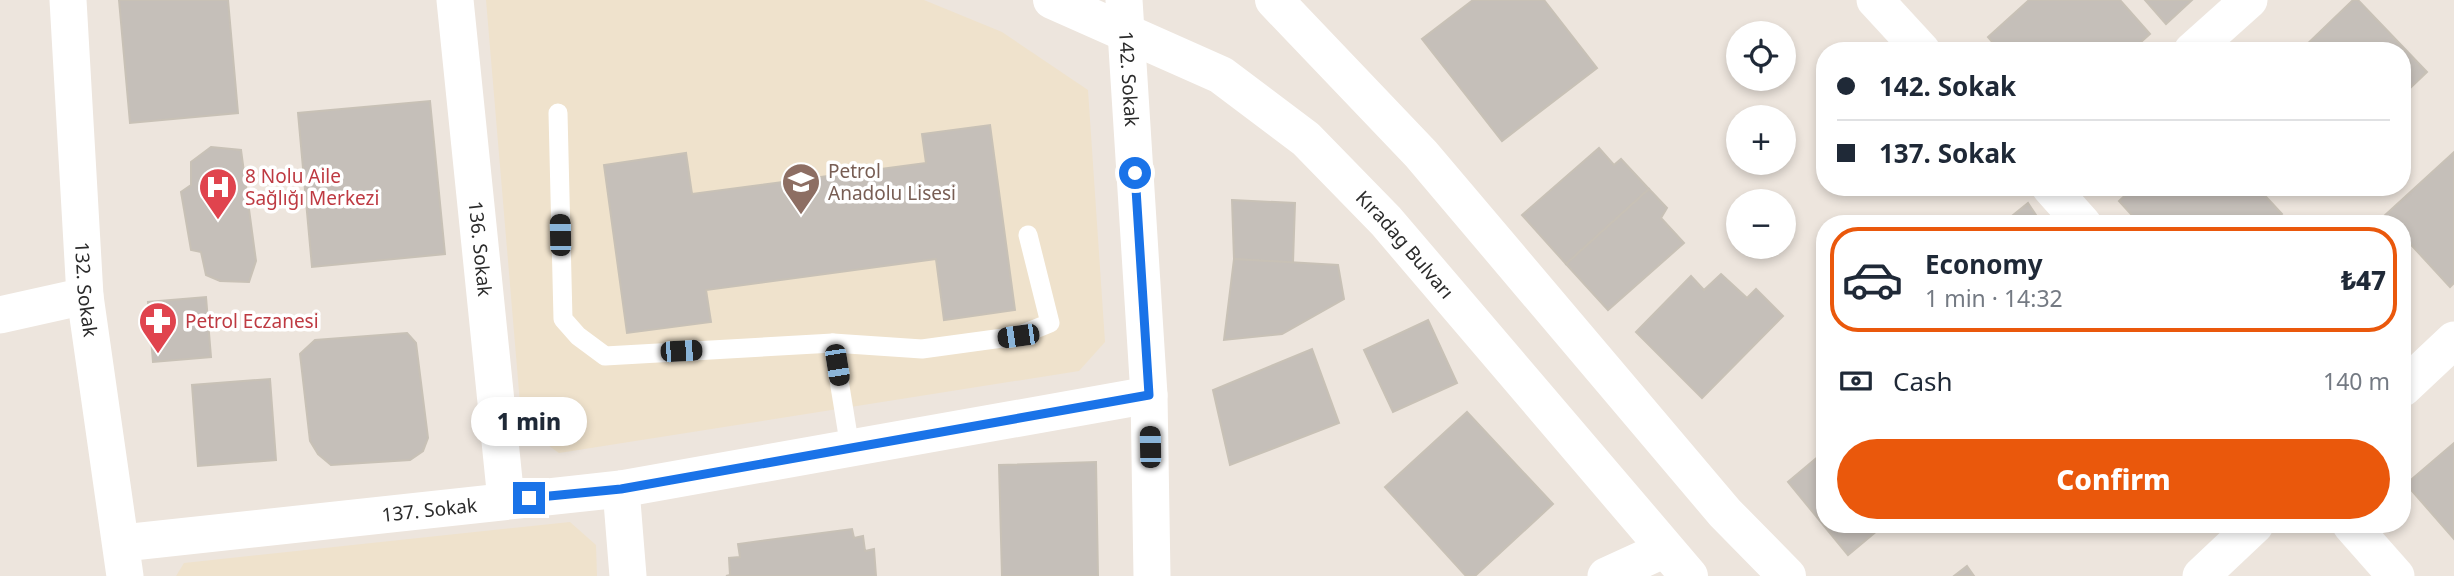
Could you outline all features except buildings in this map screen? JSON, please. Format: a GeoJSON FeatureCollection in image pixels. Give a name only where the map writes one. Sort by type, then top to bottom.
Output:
{"type":"FeatureCollection","features":[{"type":"Feature","properties":{"kind":"main road","name":"Kıradag Bulvarı"},"geometry":{"type":"LineString","coordinates":[[1052,0],[1125,17],[1221,75],[1306,139],[1386,220],[1677,562]]}},
{"type":"Feature","properties":{"kind":"main road"},"geometry":{"type":"LineString","coordinates":[[1274,0],[1421,155],[1725,513],[1787,576]]}},
{"type":"Feature","properties":{"kind":"street","name":"132. Sokak"},"geometry":{"type":"LineString","coordinates":[[68,0],[85,296],[124,559]]}},
{"type":"Feature","properties":{"kind":"street","name":"136. Sokak"},"geometry":{"type":"LineString","coordinates":[[455,0],[506,500]]}},
{"type":"Feature","properties":{"kind":"street"},"geometry":{"type":"LineString","coordinates":[[1875,0],[1914,42]]}},
{"type":"Feature","properties":{"kind":"street"},"geometry":{"type":"LineString","coordinates":[[2202,42],[2249,0]]}},
{"type":"Feature","properties":{"kind":"street","name":"142. Sokak"},"geometry":{"type":"LineString","coordinates":[[1125,17],[1149,395],[1152,576]]}},
{"type":"Feature","properties":{"kind":"street"},"geometry":{"type":"LineString","coordinates":[[2058,196],[2075,215]]}},
{"type":"Feature","properties":{"kind":"street"},"geometry":{"type":"LineString","coordinates":[[0,315],[85,296]]}},
{"type":"Feature","properties":{"kind":"street"},"geometry":{"type":"LineString","coordinates":[[2411,380],[2454,340]]}},
{"type":"Feature","properties":{"kind":"street","name":"137. Sokak"},"geometry":{"type":"LineString","coordinates":[[124,559],[506,500],[621,489],[1149,395]]}},
{"type":"Feature","properties":{"kind":"street"},"geometry":{"type":"LineString","coordinates":[[621,489],[628,576]]}},
{"type":"Feature","properties":{"kind":"street"},"geometry":{"type":"LineString","coordinates":[[2201,576],[2247,533]]}},
{"type":"Feature","properties":{"kind":"street"},"geometry":{"type":"LineString","coordinates":[[2358,533],[2396,576]]}},
{"type":"Feature","properties":{"kind":"street"},"geometry":{"type":"LineString","coordinates":[[1606,576],[1677,562]]}},
{"type":"Feature","properties":{"kind":"lane"},"geometry":{"type":"LineString","coordinates":[[558,113],[562,319],[578,336],[605,356],[833,342],[922,349],[1018,336],[1050,323],[1028,235]]}},
{"type":"Feature","properties":{"kind":"lane"},"geometry":{"type":"LineString","coordinates":[[833,342],[850,448]]}},
{"type":"Feature","properties":{"kind":"shaded area","name":"Petrol Anadolu Lisesi"},"geometry":{"type":"Polygon","coordinates":[[[486,0],[924,0],[1002,32],[1088,90],[1105,342],[1079,371],[559,453],[522,427],[486,0]]]}},
{"type":"Feature","properties":{"kind":"shaded area"},"geometry":{"type":"Polygon","coordinates":[[[570,522],[596,545],[597,576],[176,576],[184,563],[570,522]]]}},
{"type":"Feature","properties":{"kind":"place","name":"Petrol Anadolu Lisesi"},"geometry":{"type":"Point","coordinates":[801,216]}},
{"type":"Feature","properties":{"kind":"place","name":"8 Nolu Aile Sağlığı Merkezi"},"geometry":{"type":"Point","coordinates":[218,221]}},
{"type":"Feature","properties":{"kind":"place","name":"Petrol Eczanesi"},"geometry":{"type":"Point","coordinates":[158,355]}},
{"type":"Feature","properties":{"kind":"route"},"geometry":{"type":"LineString","coordinates":[[529,498],[621,489],[1149,395],[1135,173]]}}]}
